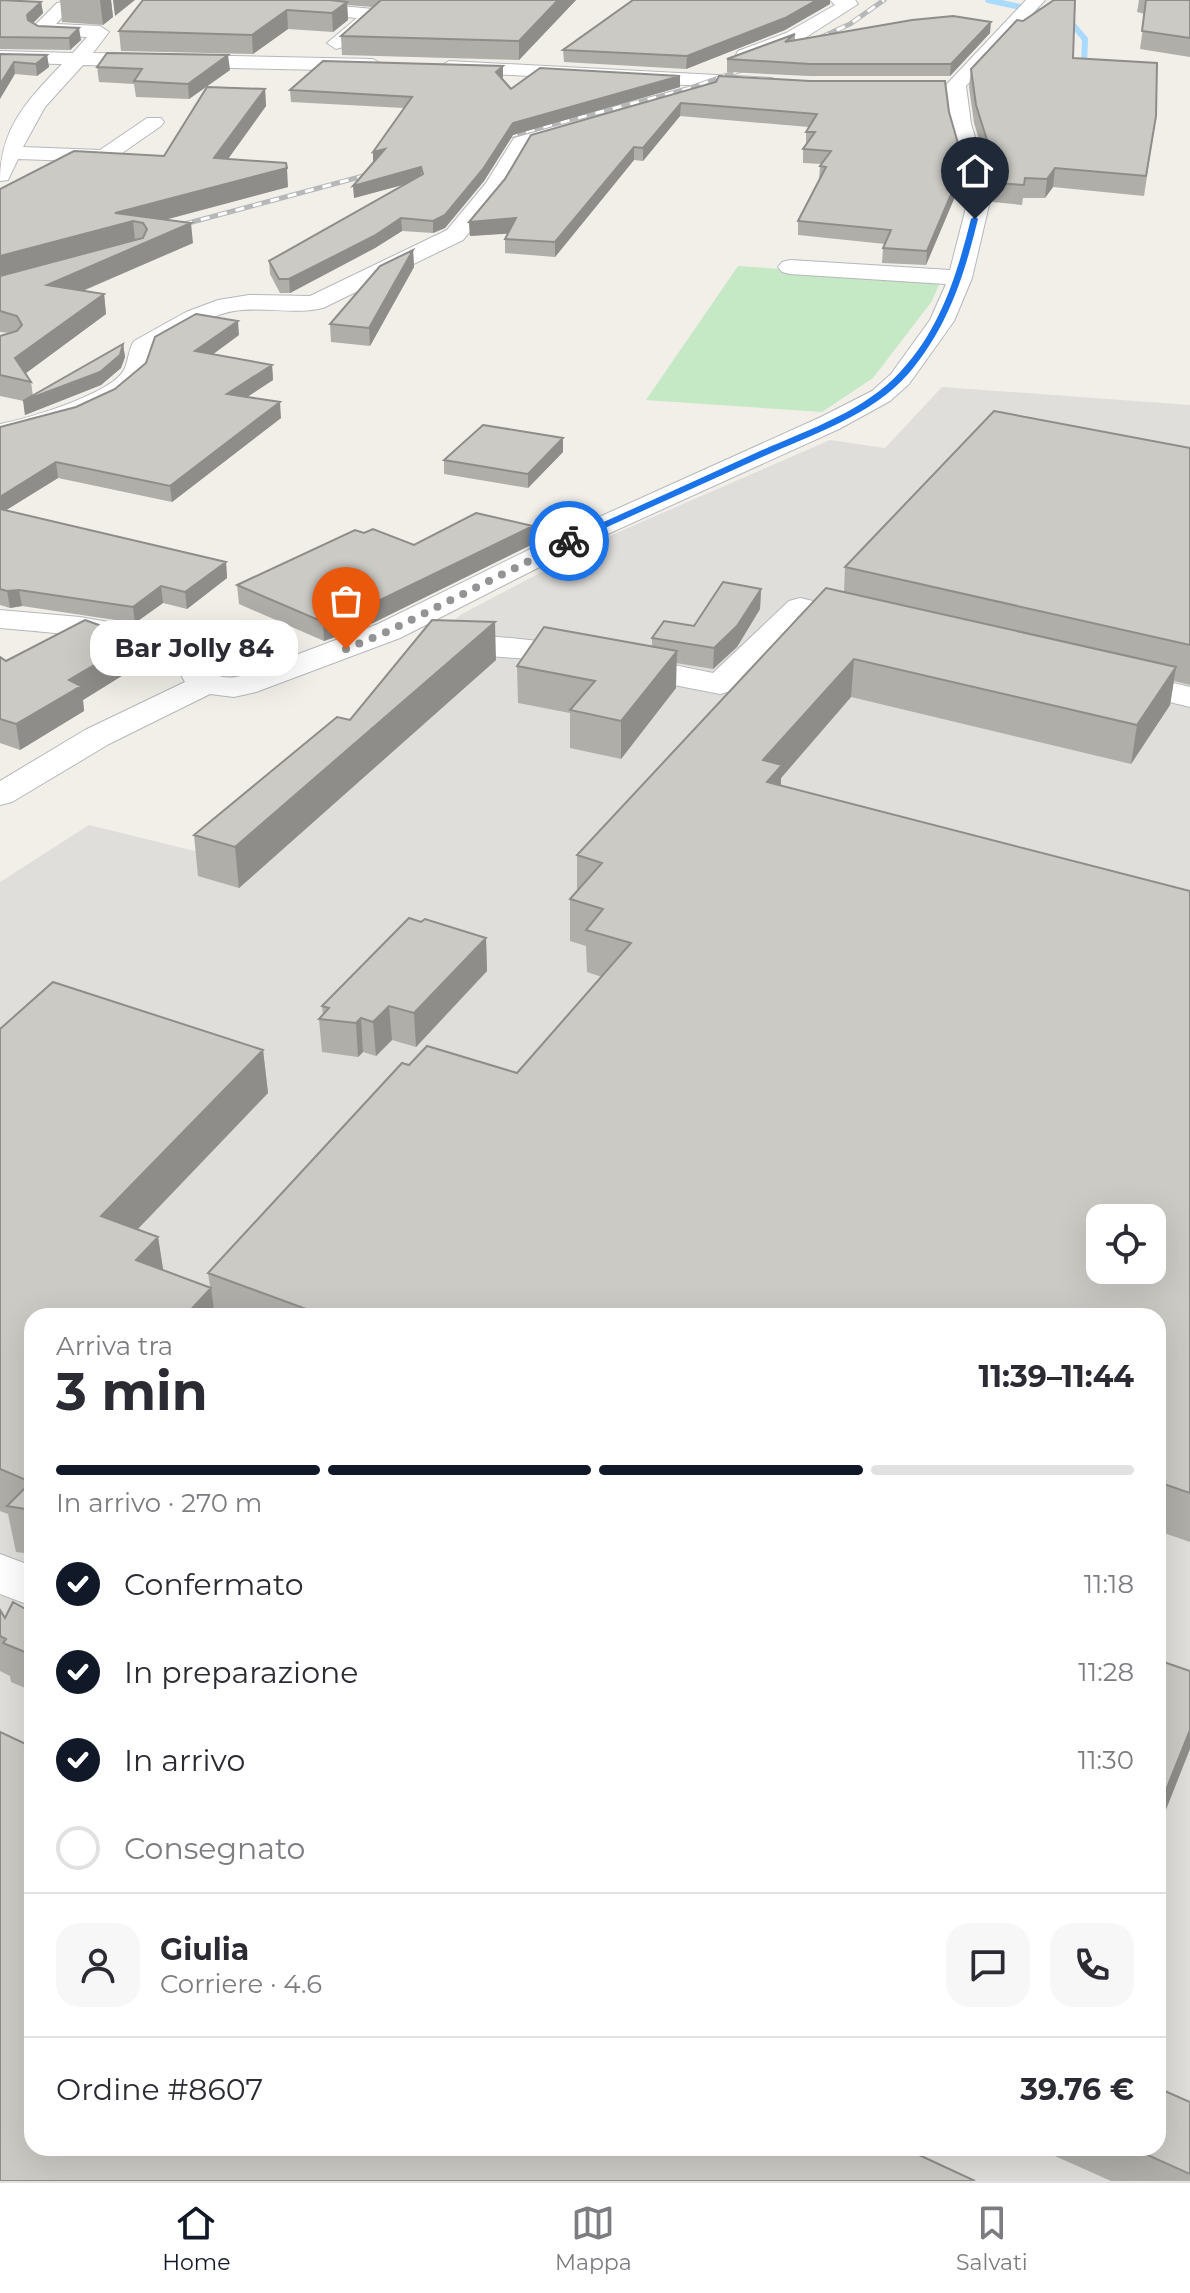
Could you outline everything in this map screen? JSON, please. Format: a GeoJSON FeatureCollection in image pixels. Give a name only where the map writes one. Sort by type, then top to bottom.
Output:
{"type":"FeatureCollection","features":[{"type":"Feature","properties":{"kind":"street"},"geometry":{"type":"LineString","coordinates":[[216,0],[373,14]]}},
{"type":"Feature","properties":{"kind":"street"},"geometry":{"type":"LineString","coordinates":[[308,64],[391,0]]}},
{"type":"Feature","properties":{"kind":"street"},"geometry":{"type":"LineString","coordinates":[[685,77],[793,37],[849,4],[839,0]]}},
{"type":"Feature","properties":{"kind":"street"},"geometry":{"type":"LineString","coordinates":[[0,619],[80,626],[161,640],[233,687],[265,664],[313,661],[389,631],[567,542],[881,396],[906,371],[942,321],[960,278],[981,192],[949,85],[1002,19],[1026,14],[1031,4]]}},
{"type":"Feature","properties":{"kind":"street"},"geometry":{"type":"LineString","coordinates":[[0,175],[13,153],[15,138],[32,111],[100,32],[40,29],[63,7]]}},
{"type":"Feature","properties":{"kind":"street"},"geometry":{"type":"LineString","coordinates":[[82,56],[170,43]]}},
{"type":"Feature","properties":{"kind":"street"},"geometry":{"type":"LineString","coordinates":[[0,57],[82,56],[395,66]]}},
{"type":"Feature","properties":{"kind":"street"},"geometry":{"type":"LineString","coordinates":[[424,66],[796,85]]}},
{"type":"Feature","properties":{"kind":"street"},"geometry":{"type":"LineString","coordinates":[[669,100],[729,82]]}},
{"type":"Feature","properties":{"kind":"street"},"geometry":{"type":"LineString","coordinates":[[0,117],[32,111]]}},
{"type":"Feature","properties":{"kind":"street"},"geometry":{"type":"LineString","coordinates":[[0,432],[61,417],[121,385],[134,375],[143,346],[208,310],[247,302],[315,303],[455,235],[495,186],[521,142],[609,117]]}},
{"type":"Feature","properties":{"kind":"street"},"geometry":{"type":"LineString","coordinates":[[13,153],[105,156],[154,122]]}},
{"type":"Feature","properties":{"kind":"street"},"geometry":{"type":"LineString","coordinates":[[790,267],[960,278]]}},
{"type":"Feature","properties":{"kind":"street"},"geometry":{"type":"LineString","coordinates":[[346,649],[468,643],[568,655],[720,684],[800,607],[891,627]]}},
{"type":"Feature","properties":{"kind":"street"},"geometry":{"type":"LineString","coordinates":[[0,795],[204,670]]}},
{"type":"Feature","properties":{"kind":"street"},"geometry":{"type":"LineString","coordinates":[[1084,672],[1190,697]]}},
{"type":"Feature","properties":{"kind":"street"},"geometry":{"type":"LineString","coordinates":[[0,1573],[24,1584]]}},
{"type":"Feature","properties":{"kind":"shaded area"},"geometry":{"type":"Polygon","coordinates":[[[942,387],[1190,405],[1190,2181],[0,2181],[0,882],[89,825],[219,857],[460,615],[614,534],[830,440],[885,448],[942,387]]]}},
{"type":"Feature","properties":{"kind":"green space"},"geometry":{"type":"Polygon","coordinates":[[[738,266],[941,280],[932,301],[873,378],[822,412],[646,400],[738,266]]]}},
{"type":"Feature","properties":{"kind":"building"},"geometry":{"type":"Polygon","coordinates":[[[0,0],[41,2],[27,15],[28,20],[38,26],[79,28],[69,38],[0,37],[0,0]]]}},
{"type":"Feature","properties":{"kind":"building"},"geometry":{"type":"Polygon","coordinates":[[[143,0],[347,2],[332,13],[287,10],[252,35],[119,31],[143,0]]]}},
{"type":"Feature","properties":{"kind":"building"},"geometry":{"type":"Polygon","coordinates":[[[381,0],[558,0],[519,41],[341,36],[381,0]]]}},
{"type":"Feature","properties":{"kind":"building"},"geometry":{"type":"Polygon","coordinates":[[[633,0],[817,0],[785,18],[687,56],[563,50],[633,0]]]}},
{"type":"Feature","properties":{"kind":"building"},"geometry":{"type":"Polygon","coordinates":[[[1054,0],[1075,0],[1073,58],[1157,63],[1156,116],[1146,176],[1055,168],[1047,179],[1025,178],[1024,185],[995,183],[997,172],[976,105],[971,69],[1017,20],[1023,21],[1054,0]]]}},
{"type":"Feature","properties":{"kind":"building"},"geometry":{"type":"Polygon","coordinates":[[[1146,0],[1190,0],[1190,38],[1142,31],[1146,0]]]}},
{"type":"Feature","properties":{"kind":"building"},"geometry":{"type":"Polygon","coordinates":[[[953,16],[991,22],[951,64],[810,64],[727,59],[795,34],[785,42],[953,16]]]}},
{"type":"Feature","properties":{"kind":"building"},"geometry":{"type":"Polygon","coordinates":[[[107,53],[228,55],[188,84],[134,81],[142,69],[97,67],[107,53]]]}},
{"type":"Feature","properties":{"kind":"building"},"geometry":{"type":"Polygon","coordinates":[[[0,54],[47,55],[36,64],[14,62],[0,84],[0,54]]]}},
{"type":"Feature","properties":{"kind":"building"},"geometry":{"type":"Polygon","coordinates":[[[323,61],[503,66],[496,72],[511,89],[540,68],[680,76],[513,123],[483,169],[445,215],[433,221],[401,218],[374,236],[289,279],[279,279],[269,261],[423,174],[421,167],[353,186],[385,149],[373,152],[412,97],[290,90],[323,61]]]}},
{"type":"Feature","properties":{"kind":"building"},"geometry":{"type":"Polygon","coordinates":[[[719,76],[810,81],[945,81],[949,112],[968,178],[966,186],[955,185],[927,251],[883,248],[891,230],[798,221],[826,167],[820,166],[831,151],[803,149],[815,132],[806,132],[817,114],[681,103],[643,148],[634,147],[555,242],[505,239],[516,218],[469,222],[505,179],[531,135],[716,82],[719,76]]]}},
{"type":"Feature","properties":{"kind":"building"},"geometry":{"type":"Polygon","coordinates":[[[207,87],[265,89],[214,158],[286,163],[287,168],[115,213],[191,223],[47,285],[104,294],[15,358],[31,382],[0,375],[0,336],[17,331],[22,325],[17,316],[0,311],[0,276],[143,238],[147,229],[143,223],[133,221],[0,256],[0,189],[74,151],[164,156],[207,87]]]}},
{"type":"Feature","properties":{"kind":"building"},"geometry":{"type":"Polygon","coordinates":[[[413,250],[369,328],[330,324],[380,266],[413,250]]]}},
{"type":"Feature","properties":{"kind":"building"},"geometry":{"type":"Polygon","coordinates":[[[196,314],[238,321],[195,351],[272,365],[227,394],[280,402],[170,486],[56,462],[0,497],[0,427],[76,407],[115,389],[146,363],[155,337],[196,314]]]}},
{"type":"Feature","properties":{"kind":"building"},"geometry":{"type":"Polygon","coordinates":[[[123,344],[120,355],[100,372],[23,401],[123,344]]]}},
{"type":"Feature","properties":{"kind":"building"},"geometry":{"type":"Polygon","coordinates":[[[994,411],[1190,448],[1190,645],[845,567],[994,411]]]}},
{"type":"Feature","properties":{"kind":"building"},"geometry":{"type":"Polygon","coordinates":[[[483,425],[563,438],[528,474],[444,460],[483,425]]]}},
{"type":"Feature","properties":{"kind":"building"},"geometry":{"type":"Polygon","coordinates":[[[0,509],[226,562],[185,592],[161,586],[133,607],[19,590],[7,591],[0,589],[0,509]]]}},
{"type":"Feature","properties":{"kind":"building"},"geometry":{"type":"Polygon","coordinates":[[[476,513],[533,526],[372,604],[323,622],[237,585],[355,530],[364,533],[373,529],[414,545],[476,513]]]}},
{"type":"Feature","properties":{"kind":"building"},"geometry":{"type":"Polygon","coordinates":[[[723,582],[761,589],[737,626],[714,648],[652,638],[664,621],[694,626],[723,582]]]}},
{"type":"Feature","properties":{"kind":"building"},"geometry":{"type":"Polygon","coordinates":[[[826,588],[1176,667],[1137,725],[854,659],[763,760],[782,765],[767,782],[1190,891],[1190,1493],[1166,1485],[1166,1308],[303,1308],[208,1273],[402,1063],[409,1065],[427,1046],[517,1073],[631,943],[586,930],[603,909],[570,899],[602,863],[577,855],[826,588]]]}},
{"type":"Feature","properties":{"kind":"building"},"geometry":{"type":"Polygon","coordinates":[[[85,620],[138,639],[69,680],[81,686],[16,724],[0,719],[0,657],[6,661],[85,620]]]}},
{"type":"Feature","properties":{"kind":"building"},"geometry":{"type":"Polygon","coordinates":[[[432,620],[495,622],[235,847],[194,835],[337,717],[350,720],[432,620]]]}},
{"type":"Feature","properties":{"kind":"building"},"geometry":{"type":"Polygon","coordinates":[[[544,627],[677,651],[621,721],[570,710],[595,681],[517,666],[544,627]]]}},
{"type":"Feature","properties":{"kind":"building"},"geometry":{"type":"Polygon","coordinates":[[[409,918],[421,922],[425,919],[486,938],[414,1013],[389,1006],[373,1022],[361,1018],[356,1023],[319,1019],[329,1008],[322,1006],[409,918]]]}},
{"type":"Feature","properties":{"kind":"building"},"geometry":{"type":"Polygon","coordinates":[[[53,982],[263,1050],[101,1216],[158,1237],[136,1260],[211,1288],[192,1308],[24,1308],[24,1479],[0,1469],[0,1029],[53,982]]]}},
{"type":"Feature","properties":{"kind":"building"},"geometry":{"type":"Polygon","coordinates":[[[24,1489],[24,1509],[7,1506],[24,1489]]]}},
{"type":"Feature","properties":{"kind":"building"},"geometry":{"type":"Polygon","coordinates":[[[13,1602],[24,1608],[24,1652],[3,1643],[6,1639],[0,1636],[0,1610],[5,1618],[13,1602]]]}},
{"type":"Feature","properties":{"kind":"building"},"geometry":{"type":"Polygon","coordinates":[[[1166,1663],[1190,1671],[1190,1730],[1166,1790],[1166,1663]]]}},
{"type":"Feature","properties":{"kind":"building"},"geometry":{"type":"Polygon","coordinates":[[[0,1732],[24,1743],[24,2156],[921,2156],[975,2181],[0,2181],[0,1732]]]}},
{"type":"Feature","properties":{"kind":"building"},"geometry":{"type":"Polygon","coordinates":[[[1166,2092],[1190,2102],[1190,2174],[1150,2156],[1166,2156],[1166,2092]]]}},
{"type":"Feature","properties":{"kind":"waterway"},"geometry":{"type":"LineString","coordinates":[[988,0],[1066,17],[1085,39],[1084,64]]}},
{"type":"Feature","properties":{"kind":"railway"},"geometry":{"type":"LineString","coordinates":[[804,45],[850,24],[884,0]]}},
{"type":"Feature","properties":{"kind":"railway"},"geometry":{"type":"LineString","coordinates":[[491,141],[687,89],[756,65]]}},
{"type":"Feature","properties":{"kind":"railway"},"geometry":{"type":"LineString","coordinates":[[166,229],[382,171]]}},
{"type":"Feature","properties":{"kind":"way so far"},"geometry":{"type":"LineString","coordinates":[[346,649],[389,631],[569,541]]}},
{"type":"Feature","properties":{"kind":"place","name":"Bar Jolly 84"},"geometry":{"type":"Point","coordinates":[346,649]}},
{"type":"Feature","properties":{"kind":"route"},"geometry":{"type":"LineString","coordinates":[[569,541],[830,423],[881,396],[900,379],[942,321],[960,278],[975,219]]}}]}
